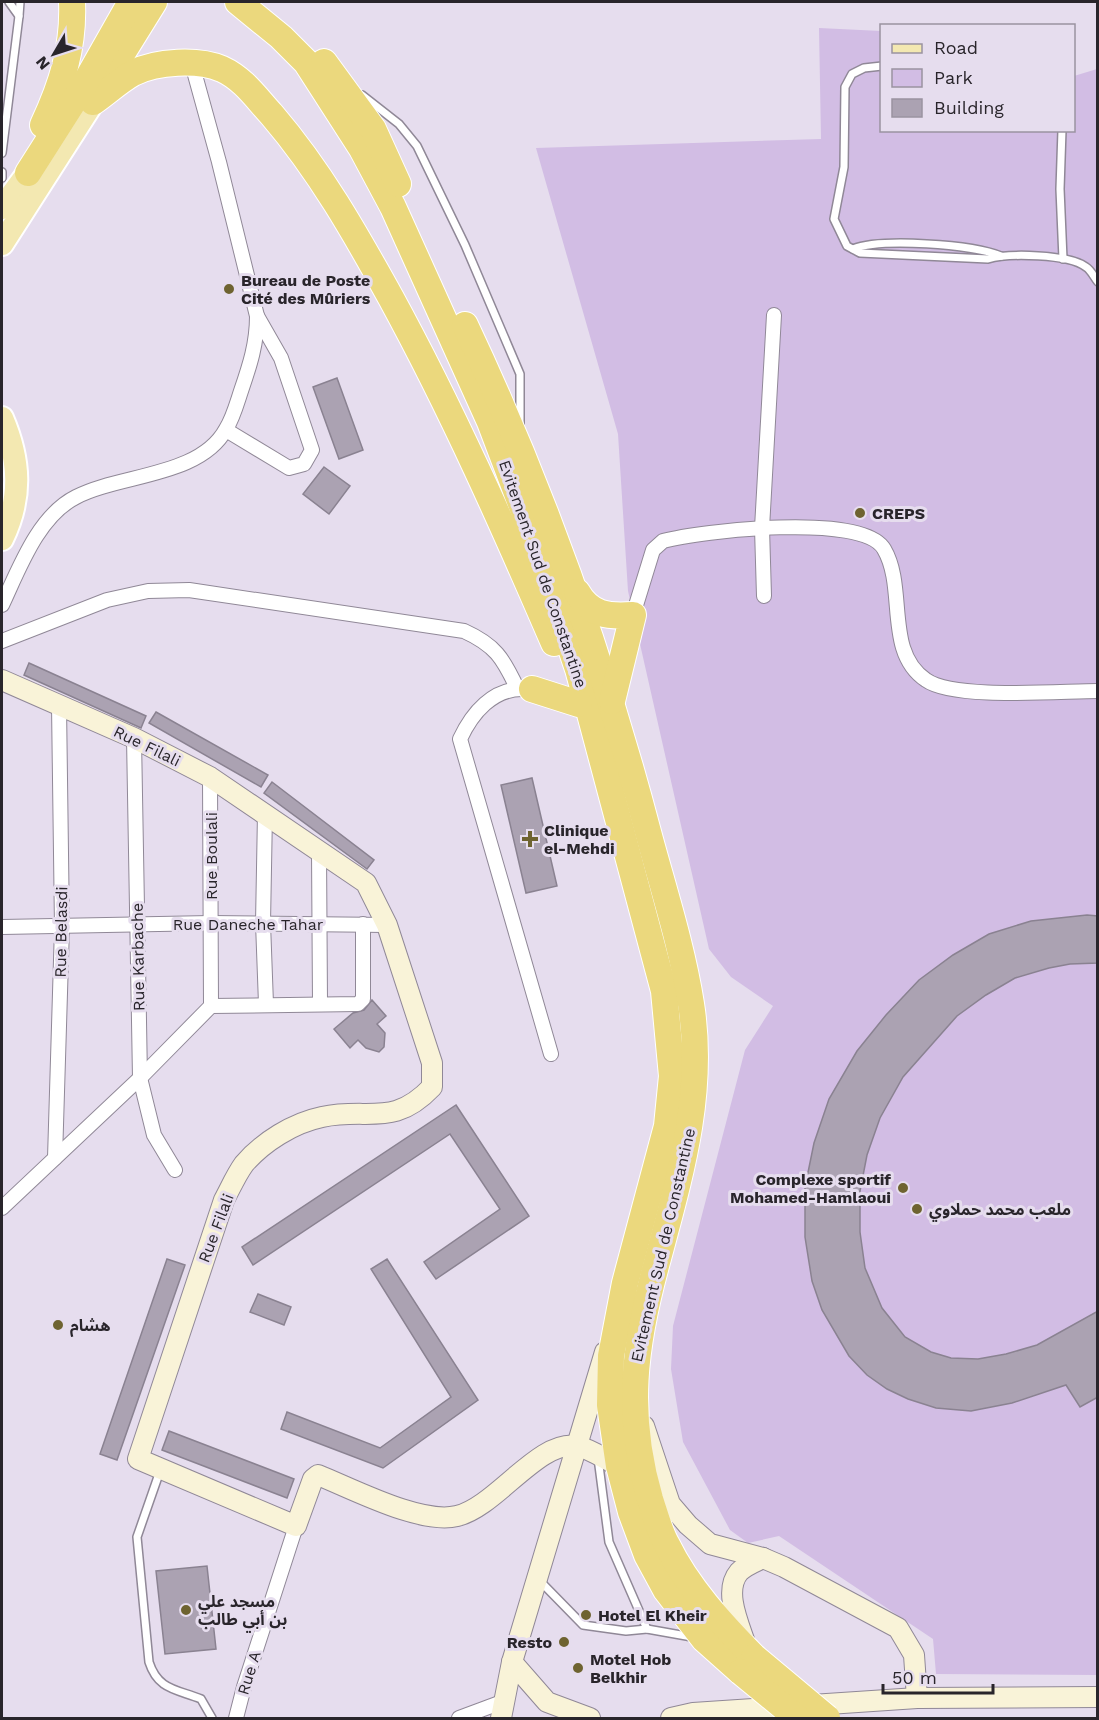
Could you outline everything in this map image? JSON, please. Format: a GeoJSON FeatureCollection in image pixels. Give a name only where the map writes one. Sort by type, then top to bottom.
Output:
{"type":"FeatureCollection","features":[{"type":"Feature","properties":{"kind":"highway"},"geometry":{"type":"LineString","coordinates":[[28,173],[36,140],[57,94],[64,71],[73,26],[72,2]]}},
{"type":"Feature","properties":{"kind":"highway"},"geometry":{"type":"LineString","coordinates":[[28,173],[84,85],[131,2]]}},
{"type":"Feature","properties":{"kind":"highway"},"geometry":{"type":"LineString","coordinates":[[93,102],[154,2]]}},
{"type":"Feature","properties":{"kind":"highway","name":"Evitement Sud de Constantine"},"geometry":{"type":"LineString","coordinates":[[238,2],[281,37],[306,62],[362,149],[393,207],[490,422],[527,519],[578,669],[664,991],[672,1076],[668,1126],[625,1284],[611,1366],[608,1461],[647,1555],[666,1590],[704,1639],[748,1660]]}},
{"type":"Feature","properties":{"kind":"highway","name":"Evitement Sud de Constantine"},"geometry":{"type":"LineString","coordinates":[[261,2],[313,47],[374,129],[494,386],[596,648],[612,701],[674,928],[691,1001],[696,1045],[693,1111],[686,1154],[645,1309],[634,1370],[639,1460],[665,1543],[692,1586],[748,1660]]}},
{"type":"Feature","properties":{"kind":"highway"},"geometry":{"type":"LineString","coordinates":[[93,102],[134,72],[163,64],[192,63],[222,69],[246,84],[298,145],[330,192],[439,389],[485,482],[600,755]]}},
{"type":"Feature","properties":{"kind":"highway"},"geometry":{"type":"LineString","coordinates":[[566,573],[581,599],[593,611],[609,616],[633,615],[612,701]]}},
{"type":"Feature","properties":{"kind":"highway"},"geometry":{"type":"LineString","coordinates":[[525,689],[557,682],[564,667]]}},
{"type":"Feature","properties":{"kind":"highway"},"geometry":{"type":"LineString","coordinates":[[525,689],[579,704]]}},
{"type":"Feature","properties":{"kind":"highway"},"geometry":{"type":"LineString","coordinates":[[748,1660],[797,1719]]}},
{"type":"Feature","properties":{"kind":"highway"},"geometry":{"type":"LineString","coordinates":[[748,1660],[827,1719]]}},
{"type":"Feature","properties":{"kind":"main road"},"geometry":{"type":"LineString","coordinates":[[2,244],[93,102]]}},
{"type":"Feature","properties":{"kind":"main road"},"geometry":{"type":"LineString","coordinates":[[2,208],[28,173]]}},
{"type":"Feature","properties":{"kind":"main road"},"geometry":{"type":"LineString","coordinates":[[2,418],[13,442],[19,476],[15,505],[2,539]]}},
{"type":"Feature","properties":{"kind":"street"},"geometry":{"type":"LineString","coordinates":[[2,605],[36,539],[53,514],[75,497],[180,464],[207,452],[226,430],[257,341],[257,316],[192,63]]}},
{"type":"Feature","properties":{"kind":"street"},"geometry":{"type":"LineString","coordinates":[[764,596],[762,528],[774,315]]}},
{"type":"Feature","properties":{"kind":"street"},"geometry":{"type":"LineString","coordinates":[[226,430],[289,468],[304,464],[312,450],[280,358],[257,316]]}},
{"type":"Feature","properties":{"kind":"street"},"geometry":{"type":"LineString","coordinates":[[633,615],[653,550],[663,541],[762,528],[835,528],[877,540],[884,548],[892,573],[901,636],[909,666],[927,681],[946,688],[971,691],[1098,691]]}},
{"type":"Feature","properties":{"kind":"street"},"geometry":{"type":"LineString","coordinates":[[2,641],[106,600],[148,591],[189,590],[464,631],[485,641],[500,655],[525,689],[488,700],[470,718],[460,739],[551,1054]]}},
{"type":"Feature","properties":{"kind":"street","name":"Rue Filali"},"geometry":{"type":"LineString","coordinates":[[2,680],[134,738],[210,777],[366,883],[387,925],[432,1063],[432,1087],[418,1101],[395,1113],[323,1117],[296,1125],[263,1146],[244,1165],[224,1200],[138,1458],[160,1470],[296,1526]]}},
{"type":"Feature","properties":{"kind":"street","name":"Rue Belasdi"},"geometry":{"type":"LineString","coordinates":[[55,1158],[62,927],[59,705]]}},
{"type":"Feature","properties":{"kind":"street","name":"Rue Karbache"},"geometry":{"type":"LineString","coordinates":[[134,738],[140,1078],[154,1135],[175,1170]]}},
{"type":"Feature","properties":{"kind":"street","name":"Rue Boulali"},"geometry":{"type":"LineString","coordinates":[[210,777],[211,1006]]}},
{"type":"Feature","properties":{"kind":"street"},"geometry":{"type":"LineString","coordinates":[[265,813],[263,923],[266,1004]]}},
{"type":"Feature","properties":{"kind":"street"},"geometry":{"type":"LineString","coordinates":[[320,851],[320,1003]]}},
{"type":"Feature","properties":{"kind":"street","name":"Rue Daneche Tahar"},"geometry":{"type":"LineString","coordinates":[[2,927],[211,923],[387,925]]}},
{"type":"Feature","properties":{"kind":"street"},"geometry":{"type":"LineString","coordinates":[[2,1208],[140,1078],[211,1006],[358,1004],[363,999],[363,924]]}},
{"type":"Feature","properties":{"kind":"street"},"geometry":{"type":"LineString","coordinates":[[459,1719],[501,1710],[512,1662],[625,1284]]}},
{"type":"Feature","properties":{"kind":"street"},"geometry":{"type":"LineString","coordinates":[[634,1400],[670,1504],[688,1525],[710,1544],[763,1558],[898,1628],[914,1655],[917,1698]]}},
{"type":"Feature","properties":{"kind":"street"},"geometry":{"type":"LineString","coordinates":[[296,1526],[314,1479],[318,1475],[427,1518],[458,1516],[494,1497],[551,1450],[576,1446],[608,1461]]}},
{"type":"Feature","properties":{"kind":"street","name":"Rue A"},"geometry":{"type":"LineString","coordinates":[[236,1719],[244,1687],[296,1526]]}},
{"type":"Feature","properties":{"kind":"street"},"geometry":{"type":"LineString","coordinates":[[748,1660],[734,1607],[733,1585],[741,1571],[763,1558]]}},
{"type":"Feature","properties":{"kind":"street"},"geometry":{"type":"LineString","coordinates":[[512,1662],[547,1702],[590,1719]]}},
{"type":"Feature","properties":{"kind":"street"},"geometry":{"type":"LineString","coordinates":[[672,1719],[693,1713],[917,1698],[1098,1697]]}},
{"type":"Feature","properties":{"kind":"lane"},"geometry":{"type":"LineString","coordinates":[[9,2],[19,16]]}},
{"type":"Feature","properties":{"kind":"lane"},"geometry":{"type":"LineString","coordinates":[[2,153],[20,2]]}},
{"type":"Feature","properties":{"kind":"lane"},"geometry":{"type":"LineString","coordinates":[[880,66],[864,68],[852,74],[845,87],[844,168],[834,219],[847,246],[860,253],[929,258],[988,259],[1000,256]]}},
{"type":"Feature","properties":{"kind":"lane"},"geometry":{"type":"LineString","coordinates":[[335,75],[399,124],[417,146],[465,245],[520,374],[519,448]]}},
{"type":"Feature","properties":{"kind":"lane"},"geometry":{"type":"LineString","coordinates":[[1062,132],[1060,189],[1063,259]]}},
{"type":"Feature","properties":{"kind":"lane"},"geometry":{"type":"LineString","coordinates":[[2,172],[2,178]]}},
{"type":"Feature","properties":{"kind":"lane"},"geometry":{"type":"LineString","coordinates":[[853,249],[864,244],[902,244],[974,248],[1000,256],[1063,259],[1088,268],[1098,282]]}},
{"type":"Feature","properties":{"kind":"lane"},"geometry":{"type":"LineString","coordinates":[[608,1461],[609,1542],[647,1629]]}},
{"type":"Feature","properties":{"kind":"lane"},"geometry":{"type":"LineString","coordinates":[[160,1470],[137,1537],[149,1662],[153,1674],[164,1686],[201,1699],[212,1719]]}},
{"type":"Feature","properties":{"kind":"lane"},"geometry":{"type":"LineString","coordinates":[[537,1578],[583,1625],[626,1631],[647,1629],[704,1639]]}},
{"type":"Feature","properties":{"kind":"green space"},"geometry":{"type":"Polygon","coordinates":[[[819,28],[880,31],[880,132],[1075,132],[1075,76],[1097,69],[1097,1675],[936,1674],[933,1639],[779,1536],[748,1543],[730,1530],[683,1442],[671,1369],[673,1326],[745,1050],[773,1006],[731,977],[709,949],[628,591],[618,434],[536,148],[821,139],[819,28]]]}},
{"type":"Feature","properties":{"kind":"building"},"geometry":{"type":"Polygon","coordinates":[[[337,378],[363,450],[339,459],[313,387],[337,378]]]}},
{"type":"Feature","properties":{"kind":"building"},"geometry":{"type":"Polygon","coordinates":[[[324,467],[350,486],[329,514],[303,494],[324,467]]]}},
{"type":"Feature","properties":{"kind":"building"},"geometry":{"type":"Polygon","coordinates":[[[29,663],[146,716],[141,728],[24,675],[29,663]]]}},
{"type":"Feature","properties":{"kind":"building"},"geometry":{"type":"Polygon","coordinates":[[[156,712],[268,775],[261,787],[149,723],[156,712]]]}},
{"type":"Feature","properties":{"kind":"building"},"geometry":{"type":"Polygon","coordinates":[[[532,778],[557,886],[526,893],[501,785],[532,778]]]}},
{"type":"Feature","properties":{"kind":"building"},"geometry":{"type":"Polygon","coordinates":[[[272,782],[374,860],[367,869],[264,793],[272,782]]]}},
{"type":"Feature","properties":{"kind":"building"},"geometry":{"type":"Polygon","coordinates":[[[1087,915],[1098,916],[1098,963],[1070,964],[1015,978],[957,1016],[903,1077],[880,1118],[867,1155],[860,1191],[860,1232],[865,1268],[882,1308],[905,1337],[931,1352],[951,1358],[978,1359],[1006,1354],[1037,1345],[1098,1311],[1098,1397],[1080,1407],[1066,1385],[1012,1403],[971,1411],[936,1408],[908,1399],[887,1389],[867,1375],[849,1356],[822,1310],[812,1281],[805,1237],[805,1187],[814,1143],[829,1099],[857,1051],[886,1015],[919,980],[953,955],[989,934],[1031,921],[1087,915]]]}},
{"type":"Feature","properties":{"kind":"building"},"geometry":{"type":"Polygon","coordinates":[[[372,1000],[386,1016],[377,1024],[385,1033],[384,1047],[379,1052],[366,1048],[358,1040],[350,1048],[334,1029],[353,1013],[364,1010],[372,1000]]]}},
{"type":"Feature","properties":{"kind":"building"},"geometry":{"type":"Polygon","coordinates":[[[456,1105],[529,1216],[436,1279],[424,1262],[500,1209],[450,1134],[253,1265],[242,1247],[456,1105]]]}},
{"type":"Feature","properties":{"kind":"building"},"geometry":{"type":"Polygon","coordinates":[[[167,1259],[185,1265],[117,1460],[100,1454],[167,1259]]]}},
{"type":"Feature","properties":{"kind":"building"},"geometry":{"type":"Polygon","coordinates":[[[387,1259],[478,1400],[383,1468],[281,1429],[287,1412],[380,1448],[451,1397],[371,1269],[387,1259]]]}},
{"type":"Feature","properties":{"kind":"building"},"geometry":{"type":"Polygon","coordinates":[[[258,1294],[291,1307],[284,1325],[250,1312],[258,1294]]]}},
{"type":"Feature","properties":{"kind":"building"},"geometry":{"type":"Polygon","coordinates":[[[169,1431],[294,1479],[287,1498],[162,1450],[169,1431]]]}},
{"type":"Feature","properties":{"kind":"building","name":"مسجد علي بن أبي طالب"},"geometry":{"type":"Polygon","coordinates":[[[207,1566],[216,1649],[165,1654],[156,1571],[207,1566]]]}},
{"type":"Feature","properties":{"kind":"place","name":"Bureau de Poste Cité des Mûriers"},"geometry":{"type":"Point","coordinates":[229,289]}},
{"type":"Feature","properties":{"kind":"place","name":"CREPS"},"geometry":{"type":"Point","coordinates":[860,513]}},
{"type":"Feature","properties":{"kind":"place","name":"Clinique el-Mehdi"},"geometry":{"type":"Point","coordinates":[530,839]}},
{"type":"Feature","properties":{"kind":"place","name":"Complexe sportif Mohamed-Hamlaoui"},"geometry":{"type":"Point","coordinates":[903,1188]}},
{"type":"Feature","properties":{"kind":"place","name":"ملعب محمد حملاوي"},"geometry":{"type":"Point","coordinates":[917,1209]}},
{"type":"Feature","properties":{"kind":"place","name":"هشام"},"geometry":{"type":"Point","coordinates":[58,1325]}},
{"type":"Feature","properties":{"kind":"place","name":"مسجد علي بن أبي طالب"},"geometry":{"type":"Point","coordinates":[186,1610]}},
{"type":"Feature","properties":{"kind":"place","name":"Hotel El Kheir"},"geometry":{"type":"Point","coordinates":[586,1615]}},
{"type":"Feature","properties":{"kind":"place","name":"Resto"},"geometry":{"type":"Point","coordinates":[564,1642]}},
{"type":"Feature","properties":{"kind":"place","name":"Motel Hob Belkhir"},"geometry":{"type":"Point","coordinates":[578,1668]}}]}
